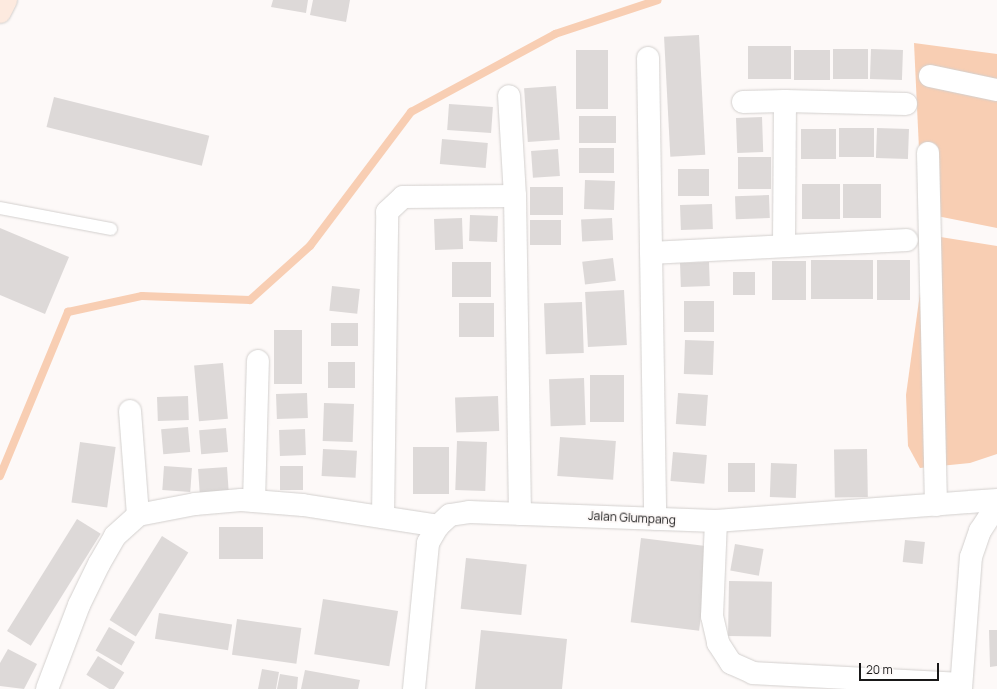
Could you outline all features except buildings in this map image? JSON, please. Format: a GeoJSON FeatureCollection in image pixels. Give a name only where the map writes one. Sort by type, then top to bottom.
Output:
{"type":"FeatureCollection","features":[{"type":"Feature","properties":{"kind":"street"},"geometry":{"type":"LineString","coordinates":[[0,12],[6,0]]}},
{"type":"Feature","properties":{"kind":"street"},"geometry":{"type":"LineString","coordinates":[[648,58],[655,519]]}},
{"type":"Feature","properties":{"kind":"street"},"geometry":{"type":"LineString","coordinates":[[930,76],[997,90]]}},
{"type":"Feature","properties":{"kind":"street"},"geometry":{"type":"LineString","coordinates":[[508,96],[515,196],[520,514]]}},
{"type":"Feature","properties":{"kind":"street"},"geometry":{"type":"LineString","coordinates":[[784,246],[785,101]]}},
{"type":"Feature","properties":{"kind":"street"},"geometry":{"type":"LineString","coordinates":[[743,102],[785,101],[906,104]]}},
{"type":"Feature","properties":{"kind":"street"},"geometry":{"type":"LineString","coordinates":[[928,153],[936,504]]}},
{"type":"Feature","properties":{"kind":"street"},"geometry":{"type":"LineString","coordinates":[[383,517],[387,212],[403,197],[515,196]]}},
{"type":"Feature","properties":{"kind":"street"},"geometry":{"type":"LineString","coordinates":[[651,253],[907,240]]}},
{"type":"Feature","properties":{"kind":"street"},"geometry":{"type":"LineString","coordinates":[[254,501],[258,361]]}},
{"type":"Feature","properties":{"kind":"street"},"geometry":{"type":"LineString","coordinates":[[130,411],[138,515]]}},
{"type":"Feature","properties":{"kind":"street","name":"Jalan Glumpang"},"geometry":{"type":"LineString","coordinates":[[414,689],[424,566],[428,543],[438,526],[450,515],[520,514],[716,521],[997,500]]}},
{"type":"Feature","properties":{"kind":"street"},"geometry":{"type":"LineString","coordinates":[[47,689],[79,605],[99,564],[115,536],[138,515],[195,504],[254,501],[383,517],[438,526]]}},
{"type":"Feature","properties":{"kind":"street"},"geometry":{"type":"LineString","coordinates":[[716,521],[712,616],[718,643],[731,663],[753,673],[961,687],[971,557],[980,531],[997,505]]}},
{"type":"Feature","properties":{"kind":"lane"},"geometry":{"type":"LineString","coordinates":[[0,208],[111,229]]}},
{"type":"Feature","properties":{"kind":"shaded area"},"geometry":{"type":"Polygon","coordinates":[[[914,43],[997,54],[997,228],[922,213],[914,43]]]}},
{"type":"Feature","properties":{"kind":"shaded area"},"geometry":{"type":"Polygon","coordinates":[[[928,235],[997,246],[997,454],[970,463],[920,468],[908,446],[906,395],[928,235]]]}},
{"type":"Feature","properties":{"kind":"waterway"},"geometry":{"type":"LineString","coordinates":[[0,476],[68,312],[142,296],[250,300],[310,246],[411,112],[555,34],[658,0]]}}]}
